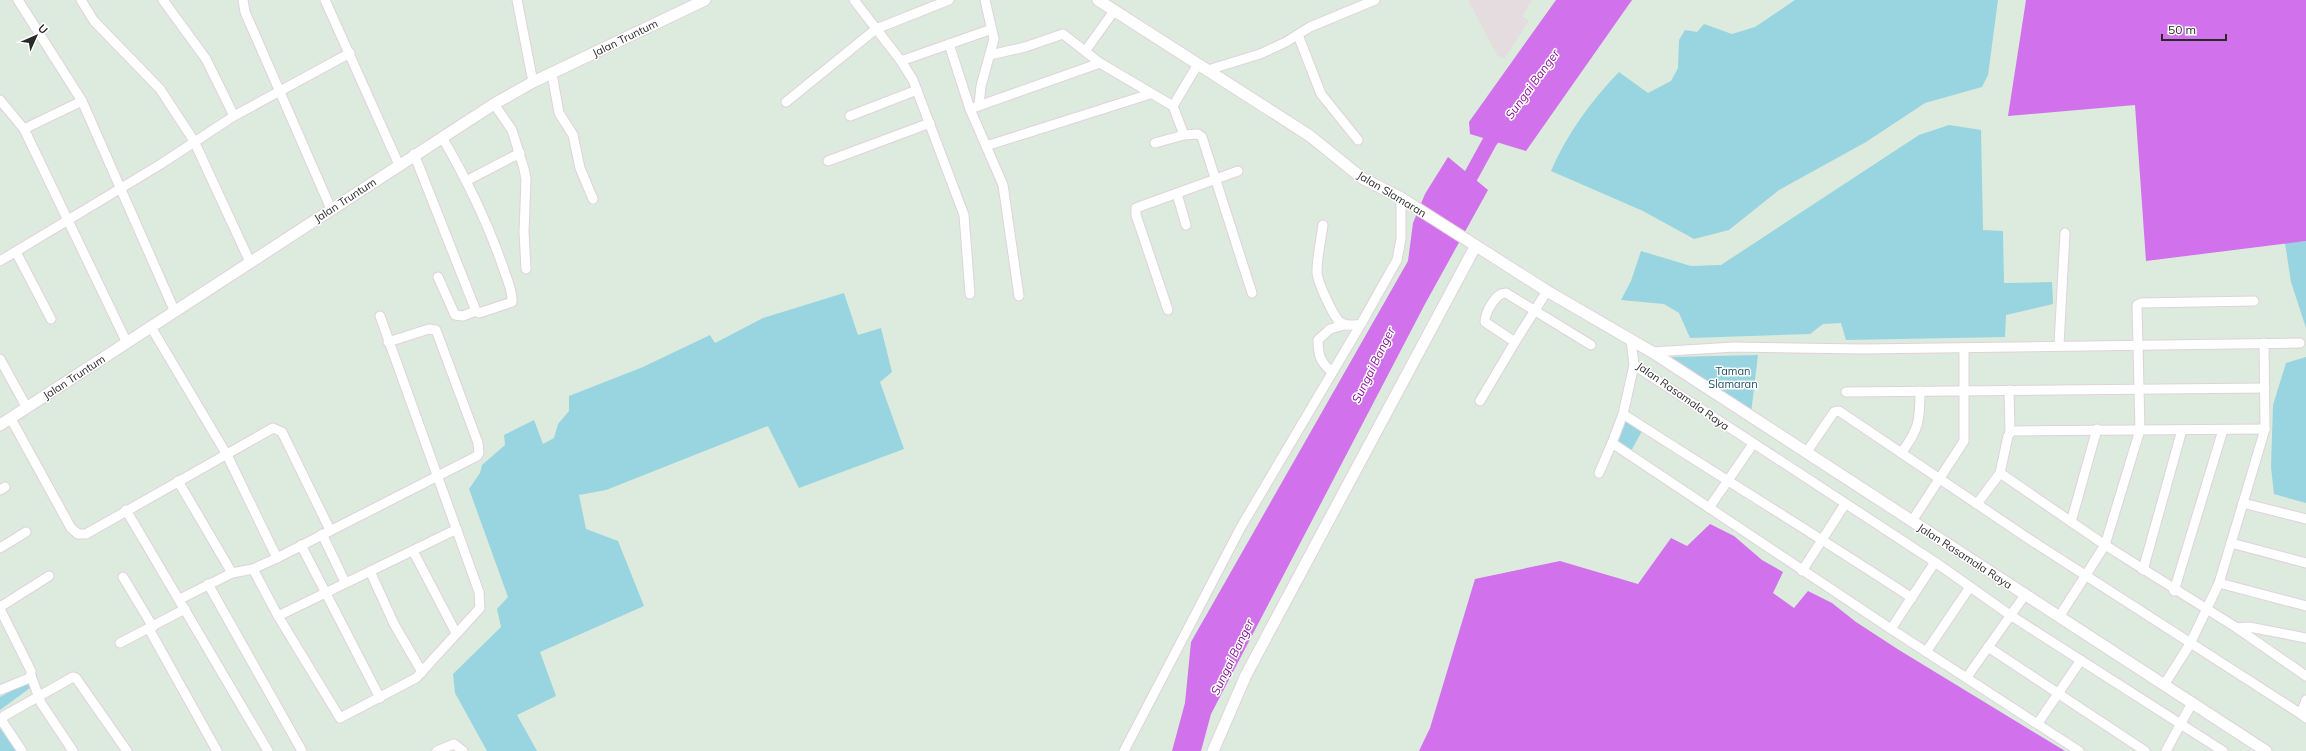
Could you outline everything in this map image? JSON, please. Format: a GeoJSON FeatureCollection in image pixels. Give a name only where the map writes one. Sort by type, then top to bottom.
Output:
{"type":"FeatureCollection","features":[{"type":"Feature","properties":{"kind":"street"},"geometry":{"type":"LineString","coordinates":[[18,0],[82,101],[175,312]]}},
{"type":"Feature","properties":{"kind":"street"},"geometry":{"type":"LineString","coordinates":[[81,0],[94,21],[160,89],[194,141],[250,262]]}},
{"type":"Feature","properties":{"kind":"street"},"geometry":{"type":"LineString","coordinates":[[163,0],[206,58],[234,116]]}},
{"type":"Feature","properties":{"kind":"street"},"geometry":{"type":"LineString","coordinates":[[243,0],[246,12],[279,91],[331,209]]}},
{"type":"Feature","properties":{"kind":"street"},"geometry":{"type":"LineString","coordinates":[[325,0],[399,165]]}},
{"type":"Feature","properties":{"kind":"street"},"geometry":{"type":"LineString","coordinates":[[517,0],[533,82]]}},
{"type":"Feature","properties":{"kind":"street","name":"Jalan Truntum"},"geometry":{"type":"LineString","coordinates":[[0,425],[175,312],[414,154],[494,104],[533,82],[705,0]]}},
{"type":"Feature","properties":{"kind":"street"},"geometry":{"type":"LineString","coordinates":[[854,0],[901,61],[917,90],[964,214],[970,294]]}},
{"type":"Feature","properties":{"kind":"street"},"geometry":{"type":"LineString","coordinates":[[974,107],[994,39],[985,0]]}},
{"type":"Feature","properties":{"kind":"street","name":"Jalan Slamaran"},"geometry":{"type":"LineString","coordinates":[[1098,0],[1310,136],[1362,178],[1406,202],[1475,247],[1630,340]]}},
{"type":"Feature","properties":{"kind":"street"},"geometry":{"type":"LineString","coordinates":[[1173,106],[1203,67],[1260,54],[1298,35],[1310,27],[1375,0]]}},
{"type":"Feature","properties":{"kind":"street"},"geometry":{"type":"LineString","coordinates":[[786,102],[876,29],[946,1]]}},
{"type":"Feature","properties":{"kind":"street"},"geometry":{"type":"LineString","coordinates":[[1086,50],[1114,11]]}},
{"type":"Feature","properties":{"kind":"street"},"geometry":{"type":"LineString","coordinates":[[901,61],[992,29]]}},
{"type":"Feature","properties":{"kind":"street"},"geometry":{"type":"LineString","coordinates":[[990,55],[1025,47],[1061,34],[1068,36],[1100,63],[1150,94],[1173,106],[1184,135]]}},
{"type":"Feature","properties":{"kind":"street"},"geometry":{"type":"LineString","coordinates":[[1298,35],[1321,94],[1358,140]]}},
{"type":"Feature","properties":{"kind":"street"},"geometry":{"type":"LineString","coordinates":[[949,44],[974,107],[986,146],[1003,186],[1006,198],[1019,296]]}},
{"type":"Feature","properties":{"kind":"street"},"geometry":{"type":"LineString","coordinates":[[0,262],[234,116],[350,53]]}},
{"type":"Feature","properties":{"kind":"street"},"geometry":{"type":"LineString","coordinates":[[974,107],[1100,63]]}},
{"type":"Feature","properties":{"kind":"street"},"geometry":{"type":"LineString","coordinates":[[552,74],[559,113],[573,135],[580,168],[593,199]]}},
{"type":"Feature","properties":{"kind":"street"},"geometry":{"type":"LineString","coordinates":[[850,116],[917,90]]}},
{"type":"Feature","properties":{"kind":"street"},"geometry":{"type":"LineString","coordinates":[[986,146],[1150,94]]}},
{"type":"Feature","properties":{"kind":"street"},"geometry":{"type":"LineString","coordinates":[[0,100],[24,129],[127,343]]}},
{"type":"Feature","properties":{"kind":"street"},"geometry":{"type":"LineString","coordinates":[[24,129],[82,101]]}},
{"type":"Feature","properties":{"kind":"street"},"geometry":{"type":"LineString","coordinates":[[494,104],[512,130],[520,153],[526,179],[524,232],[526,269]]}},
{"type":"Feature","properties":{"kind":"street"},"geometry":{"type":"LineString","coordinates":[[828,161],[930,123]]}},
{"type":"Feature","properties":{"kind":"street"},"geometry":{"type":"LineString","coordinates":[[1155,143],[1184,135],[1198,134],[1202,137],[1252,293]]}},
{"type":"Feature","properties":{"kind":"street"},"geometry":{"type":"LineString","coordinates":[[438,276],[455,315],[463,316],[476,312],[479,313],[503,306],[512,300],[493,236],[468,180],[442,137]]}},
{"type":"Feature","properties":{"kind":"street"},"geometry":{"type":"LineString","coordinates":[[468,180],[520,153]]}},
{"type":"Feature","properties":{"kind":"street"},"geometry":{"type":"LineString","coordinates":[[414,154],[476,312]]}},
{"type":"Feature","properties":{"kind":"street"},"geometry":{"type":"LineString","coordinates":[[1168,310],[1136,210],[1143,204],[1177,194],[1238,171]]}},
{"type":"Feature","properties":{"kind":"street"},"geometry":{"type":"LineString","coordinates":[[1177,194],[1186,225]]}},
{"type":"Feature","properties":{"kind":"street"},"geometry":{"type":"LineString","coordinates":[[1124,751],[1241,527],[1361,324],[1397,260],[1406,202]]}},
{"type":"Feature","properties":{"kind":"street"},"geometry":{"type":"LineString","coordinates":[[1323,225],[1317,273],[1334,314],[1344,325]]}},
{"type":"Feature","properties":{"kind":"street"},"geometry":{"type":"LineString","coordinates":[[2059,345],[2065,233]]}},
{"type":"Feature","properties":{"kind":"street"},"geometry":{"type":"LineString","coordinates":[[1213,751],[1246,675],[1475,247]]}},
{"type":"Feature","properties":{"kind":"street"},"geometry":{"type":"LineString","coordinates":[[16,252],[51,319]]}},
{"type":"Feature","properties":{"kind":"street"},"geometry":{"type":"LineString","coordinates":[[1480,401],[1547,291]]}},
{"type":"Feature","properties":{"kind":"street"},"geometry":{"type":"LineString","coordinates":[[1515,342],[1488,326],[1485,316],[1502,293],[1506,293],[1591,345]]}},
{"type":"Feature","properties":{"kind":"street"},"geometry":{"type":"LineString","coordinates":[[2059,617],[2105,545],[2140,430],[2137,305],[2141,303],[2254,301]]}},
{"type":"Feature","properties":{"kind":"street"},"geometry":{"type":"LineString","coordinates":[[253,569],[278,616],[338,718],[342,718],[416,678],[480,608],[481,599],[457,529],[388,342],[380,316]]}},
{"type":"Feature","properties":{"kind":"street"},"geometry":{"type":"LineString","coordinates":[[1332,372],[1323,365],[1318,356],[1318,340],[1330,329],[1344,325],[1361,324]]}},
{"type":"Feature","properties":{"kind":"street"},"geometry":{"type":"LineString","coordinates":[[151,327],[227,455],[277,558]]}},
{"type":"Feature","properties":{"kind":"street"},"geometry":{"type":"LineString","coordinates":[[180,599],[232,573],[253,569],[277,558],[326,532],[474,460],[479,453],[478,443],[438,333],[432,328],[388,342]]}},
{"type":"Feature","properties":{"kind":"street","name":"Jalan Rasamala Raya"},"geometry":{"type":"LineString","coordinates":[[1630,340],[1652,352],[2266,751]]}},
{"type":"Feature","properties":{"kind":"street","name":"Jalan Rasamala Raya"},"geometry":{"type":"LineString","coordinates":[[1630,340],[1634,365],[1844,504],[1935,562],[2010,615],[2223,751]]}},
{"type":"Feature","properties":{"kind":"street"},"geometry":{"type":"LineString","coordinates":[[2164,685],[2190,644],[2219,583],[2265,429],[2264,343]]}},
{"type":"Feature","properties":{"kind":"street"},"geometry":{"type":"LineString","coordinates":[[1652,352],[1734,347],[1964,348],[2059,345],[2138,346],[2300,343]]}},
{"type":"Feature","properties":{"kind":"street"},"geometry":{"type":"LineString","coordinates":[[1912,522],[1964,441],[1964,348]]}},
{"type":"Feature","properties":{"kind":"street"},"geometry":{"type":"LineString","coordinates":[[0,359],[27,408]]}},
{"type":"Feature","properties":{"kind":"street"},"geometry":{"type":"LineString","coordinates":[[1599,473],[1623,414],[1634,365]]}},
{"type":"Feature","properties":{"kind":"street"},"geometry":{"type":"LineString","coordinates":[[1846,392],[2265,388]]}},
{"type":"Feature","properties":{"kind":"street"},"geometry":{"type":"LineString","coordinates":[[1977,504],[2000,473],[2010,432],[2009,390]]}},
{"type":"Feature","properties":{"kind":"street"},"geometry":{"type":"LineString","coordinates":[[1901,453],[1914,436],[1919,424],[1920,391]]}},
{"type":"Feature","properties":{"kind":"street"},"geometry":{"type":"LineString","coordinates":[[1806,453],[1837,411],[2190,644],[2304,716],[2306,700]]}},
{"type":"Feature","properties":{"kind":"street"},"geometry":{"type":"LineString","coordinates":[[1623,414],[1728,482],[1822,539],[1912,598]]}},
{"type":"Feature","properties":{"kind":"street"},"geometry":{"type":"LineString","coordinates":[[12,417],[69,519],[76,527],[86,534],[126,510],[227,455],[269,429],[279,430],[326,532],[345,582]]}},
{"type":"Feature","properties":{"kind":"street"},"geometry":{"type":"LineString","coordinates":[[2010,432],[2017,430],[2097,429],[2265,429]]}},
{"type":"Feature","properties":{"kind":"street"},"geometry":{"type":"LineString","coordinates":[[2071,522],[2097,429]]}},
{"type":"Feature","properties":{"kind":"street"},"geometry":{"type":"LineString","coordinates":[[2143,570],[2182,430]]}},
{"type":"Feature","properties":{"kind":"street"},"geometry":{"type":"LineString","coordinates":[[2174,591],[2223,430]]}},
{"type":"Feature","properties":{"kind":"street"},"geometry":{"type":"LineString","coordinates":[[1612,443],[1802,571],[2079,751]]}},
{"type":"Feature","properties":{"kind":"street"},"geometry":{"type":"LineString","coordinates":[[1709,508],[1753,444]]}},
{"type":"Feature","properties":{"kind":"street"},"geometry":{"type":"LineString","coordinates":[[2000,473],[2174,591],[2237,628],[2306,676]]}},
{"type":"Feature","properties":{"kind":"street"},"geometry":{"type":"LineString","coordinates":[[178,481],[232,573]]}},
{"type":"Feature","properties":{"kind":"street"},"geometry":{"type":"LineString","coordinates":[[2243,503],[2306,519]]}},
{"type":"Feature","properties":{"kind":"street"},"geometry":{"type":"LineString","coordinates":[[1802,571],[1844,504]]}},
{"type":"Feature","properties":{"kind":"street"},"geometry":{"type":"LineString","coordinates":[[126,510],[180,599],[268,751]]}},
{"type":"Feature","properties":{"kind":"street"},"geometry":{"type":"LineString","coordinates":[[278,616],[324,592],[457,529]]}},
{"type":"Feature","properties":{"kind":"street"},"geometry":{"type":"LineString","coordinates":[[0,548],[26,532]]}},
{"type":"Feature","properties":{"kind":"street"},"geometry":{"type":"LineString","coordinates":[[2231,543],[2306,562]]}},
{"type":"Feature","properties":{"kind":"street"},"geometry":{"type":"LineString","coordinates":[[301,545],[380,698]]}},
{"type":"Feature","properties":{"kind":"street"},"geometry":{"type":"LineString","coordinates":[[413,551],[456,633]]}},
{"type":"Feature","properties":{"kind":"street"},"geometry":{"type":"LineString","coordinates":[[1891,629],[1935,562]]}},
{"type":"Feature","properties":{"kind":"street"},"geometry":{"type":"LineString","coordinates":[[370,571],[394,624],[422,672]]}},
{"type":"Feature","properties":{"kind":"street"},"geometry":{"type":"LineString","coordinates":[[49,576],[0,608],[28,664],[39,698],[57,729],[73,751]]}},
{"type":"Feature","properties":{"kind":"street"},"geometry":{"type":"LineString","coordinates":[[123,577],[217,751]]}},
{"type":"Feature","properties":{"kind":"street"},"geometry":{"type":"LineString","coordinates":[[2219,583],[2306,606]]}},
{"type":"Feature","properties":{"kind":"street"},"geometry":{"type":"LineString","coordinates":[[208,584],[302,751]]}},
{"type":"Feature","properties":{"kind":"street"},"geometry":{"type":"LineString","coordinates":[[1926,652],[1970,586]]}},
{"type":"Feature","properties":{"kind":"street"},"geometry":{"type":"LineString","coordinates":[[1967,677],[2025,595]]}},
{"type":"Feature","properties":{"kind":"street"},"geometry":{"type":"LineString","coordinates":[[120,643],[185,609]]}},
{"type":"Feature","properties":{"kind":"street"},"geometry":{"type":"LineString","coordinates":[[2237,628],[2249,626],[2306,638]]}},
{"type":"Feature","properties":{"kind":"street"},"geometry":{"type":"LineString","coordinates":[[1988,647],[2145,751]]}},
{"type":"Feature","properties":{"kind":"street"},"geometry":{"type":"LineString","coordinates":[[2038,723],[2081,660]]}},
{"type":"Feature","properties":{"kind":"street"},"geometry":{"type":"LineString","coordinates":[[0,690],[31,676]]}},
{"type":"Feature","properties":{"kind":"street"},"geometry":{"type":"LineString","coordinates":[[22,751],[2,721],[4,716],[39,698],[69,678],[76,678],[128,751]]}},
{"type":"Feature","properties":{"kind":"street"},"geometry":{"type":"LineString","coordinates":[[2166,751],[2192,703]]}},
{"type":"Feature","properties":{"kind":"street"},"geometry":{"type":"LineString","coordinates":[[437,751],[454,744],[463,751]]}},
{"type":"Feature","properties":{"kind":"shaded area"},"geometry":{"type":"Polygon","coordinates":[[[1468,0],[1532,0],[1522,16],[1529,21],[1504,59],[1497,55],[1468,0]]]}},
{"type":"Feature","properties":{"kind":"green space"},"geometry":{"type":"Polygon","coordinates":[[[1795,0],[1998,0],[1988,75],[1982,87],[1925,103],[1866,142],[1779,190],[1729,230],[1694,239],[1643,211],[1551,171],[1564,144],[1580,118],[1619,72],[1648,93],[1671,81],[1678,68],[1679,40],[1685,30],[1697,32],[1704,24],[1732,34],[1755,27],[1795,0]]]}},
{"type":"Feature","properties":{"kind":"green space"},"geometry":{"type":"Polygon","coordinates":[[[1949,125],[1981,130],[1983,230],[2003,231],[2004,283],[2052,282],[2053,304],[2006,315],[2005,337],[1846,340],[1841,323],[1823,324],[1810,334],[1690,338],[1679,313],[1664,304],[1621,300],[1631,281],[1641,251],[1691,266],[1721,265],[1919,135],[1949,125]]]}},
{"type":"Feature","properties":{"kind":"green space"},"geometry":{"type":"Polygon","coordinates":[[[2306,241],[2306,328],[2291,282],[2285,243],[2306,241]]]}},
{"type":"Feature","properties":{"kind":"green space"},"geometry":{"type":"Polygon","coordinates":[[[844,293],[858,335],[881,328],[892,372],[880,382],[904,449],[799,488],[768,426],[606,490],[579,495],[586,529],[618,541],[644,606],[540,652],[556,696],[517,715],[537,751],[487,751],[455,693],[453,674],[501,627],[497,609],[508,597],[469,489],[480,473],[482,465],[505,445],[504,435],[534,420],[543,444],[554,438],[558,424],[569,411],[569,396],[643,367],[710,335],[715,343],[763,318],[844,293]]]}},
{"type":"Feature","properties":{"kind":"green space","name":"Taman Slamaran"},"geometry":{"type":"Polygon","coordinates":[[[1758,355],[1751,413],[1666,358],[1673,357],[1758,355]]]}},
{"type":"Feature","properties":{"kind":"green space"},"geometry":{"type":"Polygon","coordinates":[[[2306,357],[2306,503],[2274,494],[2271,467],[2273,405],[2286,363],[2306,357]]]}},
{"type":"Feature","properties":{"kind":"green space"},"geometry":{"type":"Polygon","coordinates":[[[1624,417],[1643,429],[1630,453],[1619,446],[1617,436],[1624,417]]]}},
{"type":"Feature","properties":{"kind":"green space"},"geometry":{"type":"Polygon","coordinates":[[[28,682],[30,688],[0,710],[0,697],[28,682]]]}},
{"type":"Feature","properties":{"kind":"green space"},"geometry":{"type":"Polygon","coordinates":[[[0,728],[16,751],[0,751],[0,728]]]}},
{"type":"Feature","properties":{"kind":"water"},"geometry":{"type":"Polygon","coordinates":[[[1556,0],[1632,0],[1526,151],[1470,134],[1469,122],[1556,0]]]}},
{"type":"Feature","properties":{"kind":"water"},"geometry":{"type":"Polygon","coordinates":[[[2026,0],[2306,0],[2306,241],[2146,261],[2135,105],[2008,116],[2026,0]]]}},
{"type":"Feature","properties":{"kind":"water"},"geometry":{"type":"Polygon","coordinates":[[[1448,157],[1488,190],[1425,304],[1211,714],[1201,751],[1172,751],[1185,703],[1191,642],[1408,261],[1413,223],[1425,194],[1448,157]]]}},
{"type":"Feature","properties":{"kind":"water"},"geometry":{"type":"Polygon","coordinates":[[[1710,524],[1734,536],[1762,560],[1783,572],[1773,593],[1794,608],[1808,591],[1832,603],[1856,622],[1899,650],[2065,751],[1419,751],[1430,728],[1475,579],[1560,561],[1638,584],[1671,538],[1687,546],[1710,524]]]}},
{"type":"Feature","properties":{"kind":"waterway","name":"Sungai Banger"},"geometry":{"type":"LineString","coordinates":[[1461,194],[1490,141],[1502,125]]}}]}
